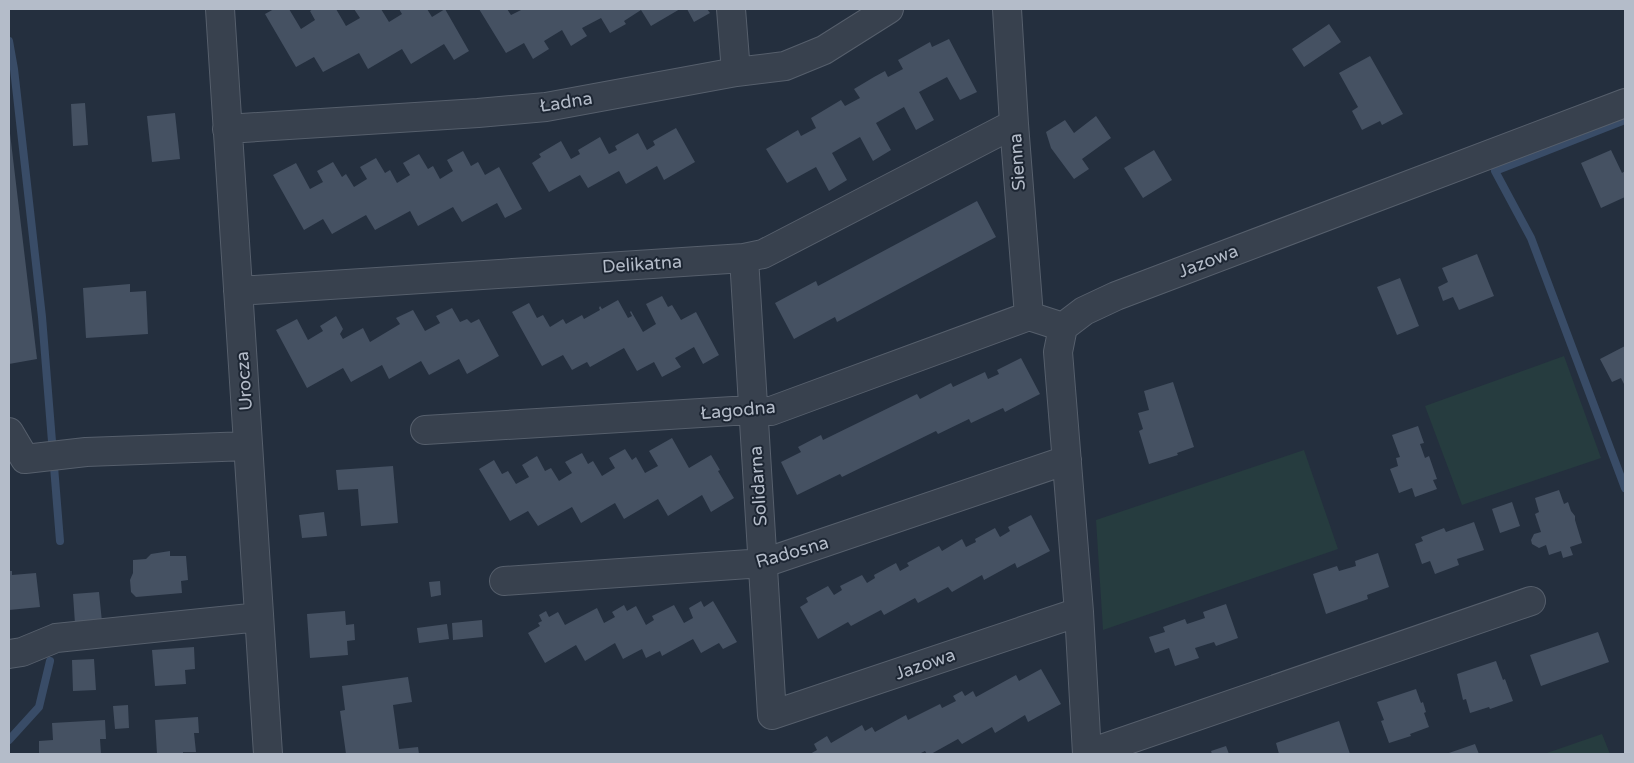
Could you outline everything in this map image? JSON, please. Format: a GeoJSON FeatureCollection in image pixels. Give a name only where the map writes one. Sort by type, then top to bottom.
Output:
{"type":"FeatureCollection","features":[{"type":"Feature","properties":{"kind":"street","name":"Urocza"},"geometry":{"type":"LineString","coordinates":[[220,9],[268,754]]}},
{"type":"Feature","properties":{"kind":"street"},"geometry":{"type":"LineString","coordinates":[[731,9],[736,72]]}},
{"type":"Feature","properties":{"kind":"street","name":"Ładna"},"geometry":{"type":"LineString","coordinates":[[227,129],[546,107],[736,72],[785,66],[824,50],[889,9]]}},
{"type":"Feature","properties":{"kind":"street","name":"Sienna"},"geometry":{"type":"LineString","coordinates":[[1007,9],[1029,316]]}},
{"type":"Feature","properties":{"kind":"street","name":"Jazowa"},"geometry":{"type":"LineString","coordinates":[[1063,327],[1084,311],[1116,296],[1625,103]]}},
{"type":"Feature","properties":{"kind":"street","name":"Delikatna"},"geometry":{"type":"LineString","coordinates":[[238,291],[744,258],[763,254],[1014,124]]}},
{"type":"Feature","properties":{"kind":"street","name":"Solidarna"},"geometry":{"type":"LineString","coordinates":[[744,258],[772,715]]}},
{"type":"Feature","properties":{"kind":"street"},"geometry":{"type":"LineString","coordinates":[[1029,316],[1063,327],[1058,352],[1079,612],[1087,754],[1531,601]]}},
{"type":"Feature","properties":{"kind":"street","name":"Łagodna"},"geometry":{"type":"LineString","coordinates":[[425,430],[771,411],[1029,316]]}},
{"type":"Feature","properties":{"kind":"street"},"geometry":{"type":"LineString","coordinates":[[9,432],[26,460],[86,452],[248,446]]}},
{"type":"Feature","properties":{"kind":"street","name":"Radosna"},"geometry":{"type":"LineString","coordinates":[[504,581],[764,563],[1067,460]]}},
{"type":"Feature","properties":{"kind":"street","name":"Jazowa"},"geometry":{"type":"LineString","coordinates":[[772,715],[1079,612]]}},
{"type":"Feature","properties":{"kind":"street"},"geometry":{"type":"LineString","coordinates":[[9,654],[22,652],[56,638],[259,617]]}},
{"type":"Feature","properties":{"kind":"green space"},"geometry":{"type":"Polygon","coordinates":[[[1564,356],[1601,458],[1462,505],[1425,406],[1564,356]]]}},
{"type":"Feature","properties":{"kind":"green space"},"geometry":{"type":"Polygon","coordinates":[[[1304,450],[1338,549],[1103,630],[1096,520],[1304,450]]]}},
{"type":"Feature","properties":{"kind":"green space"},"geometry":{"type":"Polygon","coordinates":[[[1602,734],[1610,754],[1544,754],[1602,734]]]}},
{"type":"Feature","properties":{"kind":"building"},"geometry":{"type":"Polygon","coordinates":[[[274,9],[289,9],[301,29],[315,20],[310,11],[313,9],[336,9],[346,26],[360,18],[354,9],[381,9],[389,22],[402,14],[399,9],[427,9],[432,17],[445,9],[469,51],[454,60],[444,44],[411,64],[402,49],[368,69],[359,53],[323,72],[314,57],[296,67],[265,14],[274,9]]]}},
{"type":"Feature","properties":{"kind":"building"},"geometry":{"type":"Polygon","coordinates":[[[479,9],[507,9],[511,15],[523,9],[680,9],[651,26],[641,10],[624,21],[626,24],[610,33],[601,18],[582,28],[587,36],[571,46],[562,30],[544,41],[549,49],[533,59],[524,43],[506,53],[479,9]]]}},
{"type":"Feature","properties":{"kind":"building"},"geometry":{"type":"Polygon","coordinates":[[[687,9],[707,9],[710,13],[694,22],[687,9]]]}},
{"type":"Feature","properties":{"kind":"building"},"geometry":{"type":"Polygon","coordinates":[[[1329,24],[1341,42],[1304,67],[1292,49],[1329,24]]]}},
{"type":"Feature","properties":{"kind":"building"},"geometry":{"type":"Polygon","coordinates":[[[949,39],[977,92],[960,100],[947,77],[919,92],[934,120],[916,130],[904,107],[876,123],[891,150],[873,161],[860,137],[832,153],[847,180],[829,191],[816,167],[787,183],[766,149],[798,130],[801,136],[816,128],[811,118],[841,100],[845,106],[860,98],[854,89],[885,71],[888,77],[903,69],[898,60],[930,42],[932,47],[949,39]]]}},
{"type":"Feature","properties":{"kind":"building"},"geometry":{"type":"Polygon","coordinates":[[[1370,56],[1403,114],[1382,125],[1380,121],[1362,130],[1352,111],[1358,107],[1339,73],[1370,56]]]}},
{"type":"Feature","properties":{"kind":"building"},"geometry":{"type":"Polygon","coordinates":[[[85,103],[88,145],[73,146],[71,104],[85,103]]]}},
{"type":"Feature","properties":{"kind":"building"},"geometry":{"type":"Polygon","coordinates":[[[175,113],[180,159],[152,162],[147,116],[175,113]]]}},
{"type":"Feature","properties":{"kind":"building"},"geometry":{"type":"Polygon","coordinates":[[[1096,116],[1111,138],[1082,159],[1089,169],[1074,179],[1051,148],[1046,132],[1065,120],[1074,133],[1096,116]]]}},
{"type":"Feature","properties":{"kind":"building"},"geometry":{"type":"Polygon","coordinates":[[[9,125],[37,359],[9,364],[9,125]]]}},
{"type":"Feature","properties":{"kind":"building"},"geometry":{"type":"Polygon","coordinates":[[[676,128],[695,162],[664,180],[657,166],[626,184],[619,171],[588,188],[580,175],[549,192],[532,163],[541,157],[539,154],[561,141],[571,159],[580,154],[578,150],[600,137],[609,154],[617,150],[615,146],[638,133],[647,150],[655,145],[653,141],[676,128]]]}},
{"type":"Feature","properties":{"kind":"building"},"geometry":{"type":"Polygon","coordinates":[[[1154,150],[1172,180],[1143,198],[1124,168],[1154,150]]]}},
{"type":"Feature","properties":{"kind":"building"},"geometry":{"type":"Polygon","coordinates":[[[1611,150],[1622,173],[1625,171],[1625,197],[1601,208],[1581,163],[1611,150]]]}},
{"type":"Feature","properties":{"kind":"building"},"geometry":{"type":"Polygon","coordinates":[[[463,151],[471,166],[478,162],[485,175],[499,167],[522,209],[505,218],[497,203],[462,222],[453,207],[418,226],[410,211],[375,230],[366,215],[332,234],[323,219],[304,230],[273,175],[296,163],[310,189],[323,182],[317,171],[333,162],[342,177],[346,174],[354,187],[367,179],[360,167],[376,158],[385,173],[390,170],[397,183],[410,175],[403,163],[419,154],[428,169],[433,166],[440,179],[453,171],[447,160],[463,151]]]}},
{"type":"Feature","properties":{"kind":"building"},"geometry":{"type":"Polygon","coordinates":[[[977,201],[996,237],[837,322],[835,317],[794,339],[775,303],[816,281],[818,286],[977,201]]]}},
{"type":"Feature","properties":{"kind":"building"},"geometry":{"type":"Polygon","coordinates":[[[1477,254],[1494,296],[1459,310],[1453,297],[1443,301],[1438,287],[1448,282],[1442,268],[1477,254]]]}},
{"type":"Feature","properties":{"kind":"building"},"geometry":{"type":"Polygon","coordinates":[[[1400,278],[1419,326],[1397,335],[1377,287],[1400,278]]]}},
{"type":"Feature","properties":{"kind":"building"},"geometry":{"type":"Polygon","coordinates":[[[130,284],[130,292],[146,291],[148,334],[86,338],[83,288],[130,284]]]}},
{"type":"Feature","properties":{"kind":"building"},"geometry":{"type":"Polygon","coordinates":[[[662,296],[668,307],[672,305],[681,320],[696,312],[719,355],[703,364],[694,347],[675,358],[681,367],[662,377],[654,362],[637,371],[624,348],[590,367],[587,362],[572,370],[563,355],[542,366],[512,312],[529,303],[537,318],[543,315],[550,327],[563,319],[566,324],[582,315],[584,319],[600,310],[600,306],[602,309],[618,300],[628,318],[632,316],[631,311],[643,332],[656,324],[646,304],[662,296]]]}},
{"type":"Feature","properties":{"kind":"building"},"geometry":{"type":"Polygon","coordinates":[[[452,308],[460,322],[467,319],[471,323],[479,319],[499,356],[467,374],[459,359],[429,375],[421,361],[389,379],[382,365],[351,382],[343,368],[307,388],[276,330],[297,319],[308,340],[323,331],[320,326],[336,316],[343,329],[340,334],[343,339],[363,328],[370,342],[400,324],[396,318],[413,310],[425,331],[440,323],[436,316],[452,308]]]}},
{"type":"Feature","properties":{"kind":"building"},"geometry":{"type":"Polygon","coordinates":[[[1625,346],[1625,386],[1621,378],[1612,382],[1600,359],[1625,346]]]}},
{"type":"Feature","properties":{"kind":"building"},"geometry":{"type":"Polygon","coordinates":[[[1021,358],[1040,394],[1005,412],[1003,408],[971,423],[969,419],[938,434],[936,431],[842,477],[840,474],[797,495],[781,462],[801,452],[798,447],[821,435],[823,440],[917,394],[920,399],[951,383],[953,387],[985,372],[988,379],[999,374],[997,370],[1021,358]]]}},
{"type":"Feature","properties":{"kind":"building"},"geometry":{"type":"Polygon","coordinates":[[[1173,382],[1194,447],[1177,453],[1178,455],[1149,464],[1139,431],[1143,429],[1138,413],[1149,410],[1144,391],[1173,382]]]}},
{"type":"Feature","properties":{"kind":"building"},"geometry":{"type":"Polygon","coordinates":[[[1418,426],[1424,443],[1420,444],[1425,458],[1429,456],[1437,479],[1433,480],[1437,489],[1415,497],[1412,488],[1399,493],[1390,469],[1398,466],[1396,458],[1400,457],[1392,435],[1418,426]]]}},
{"type":"Feature","properties":{"kind":"building"},"geometry":{"type":"Polygon","coordinates":[[[672,438],[689,468],[711,455],[734,498],[711,512],[702,495],[668,516],[658,499],[624,519],[615,503],[581,523],[572,507],[538,526],[528,511],[510,521],[479,469],[494,460],[502,474],[508,471],[516,484],[529,477],[522,465],[537,456],[545,471],[551,468],[559,481],[572,473],[565,462],[582,453],[588,464],[593,461],[602,476],[615,468],[609,458],[625,449],[632,460],[636,457],[645,473],[658,466],[649,451],[672,438]]]}},
{"type":"Feature","properties":{"kind":"building"},"geometry":{"type":"Polygon","coordinates":[[[393,466],[398,523],[361,526],[358,489],[338,490],[336,470],[393,466]]]}},
{"type":"Feature","properties":{"kind":"building"},"geometry":{"type":"Polygon","coordinates":[[[1559,490],[1564,504],[1568,502],[1575,516],[1582,543],[1570,547],[1573,555],[1563,558],[1561,551],[1549,555],[1546,545],[1539,548],[1532,544],[1531,540],[1534,534],[1541,532],[1535,514],[1539,512],[1535,498],[1559,490]]]}},
{"type":"Feature","properties":{"kind":"building"},"geometry":{"type":"Polygon","coordinates":[[[1512,502],[1520,526],[1500,533],[1492,509],[1512,502]]]}},
{"type":"Feature","properties":{"kind":"building"},"geometry":{"type":"Polygon","coordinates":[[[324,512],[327,536],[302,538],[299,515],[324,512]]]}},
{"type":"Feature","properties":{"kind":"building"},"geometry":{"type":"Polygon","coordinates":[[[1031,515],[1050,551],[1017,568],[1015,563],[984,580],[982,575],[952,592],[948,587],[918,603],[915,598],[884,615],[881,610],[851,626],[848,622],[818,639],[800,607],[808,602],[806,598],[828,586],[834,595],[842,590],[840,586],[862,575],[867,583],[875,578],[874,575],[896,563],[900,571],[909,566],[907,563],[939,546],[942,551],[962,539],[966,547],[976,542],[975,539],[995,528],[1000,537],[1010,531],[1008,527],[1031,515]]]}},
{"type":"Feature","properties":{"kind":"building"},"geometry":{"type":"Polygon","coordinates":[[[1474,522],[1484,550],[1457,559],[1459,565],[1435,574],[1430,561],[1422,564],[1415,544],[1423,541],[1421,537],[1444,528],[1446,532],[1474,522]]]}},
{"type":"Feature","properties":{"kind":"building"},"geometry":{"type":"Polygon","coordinates":[[[170,551],[170,556],[186,556],[188,580],[181,581],[182,593],[136,597],[131,592],[130,580],[133,573],[133,560],[146,559],[151,554],[170,551]]]}},
{"type":"Feature","properties":{"kind":"building"},"geometry":{"type":"Polygon","coordinates":[[[1378,553],[1389,587],[1367,595],[1368,599],[1326,614],[1313,574],[1337,566],[1339,571],[1356,566],[1355,561],[1378,553]]]}},
{"type":"Feature","properties":{"kind":"building"},"geometry":{"type":"Polygon","coordinates":[[[9,571],[12,571],[12,575],[36,573],[40,607],[9,610],[9,571]]]}},
{"type":"Feature","properties":{"kind":"building"},"geometry":{"type":"Polygon","coordinates":[[[440,581],[441,595],[431,597],[429,582],[440,581]]]}},
{"type":"Feature","properties":{"kind":"building"},"geometry":{"type":"Polygon","coordinates":[[[99,592],[102,622],[75,624],[73,594],[99,592]]]}},
{"type":"Feature","properties":{"kind":"building"},"geometry":{"type":"Polygon","coordinates":[[[701,601],[704,607],[713,601],[737,642],[723,649],[719,643],[701,653],[693,639],[662,656],[660,651],[646,658],[642,649],[623,659],[615,643],[585,661],[576,645],[545,663],[528,633],[540,626],[538,623],[542,621],[539,615],[546,611],[549,617],[558,612],[565,625],[597,608],[604,623],[615,617],[612,612],[624,605],[627,611],[636,606],[646,625],[654,620],[652,616],[674,605],[684,623],[693,618],[689,608],[701,601]]]}},
{"type":"Feature","properties":{"kind":"building"},"geometry":{"type":"Polygon","coordinates":[[[1226,604],[1238,638],[1216,646],[1214,642],[1195,648],[1199,658],[1175,666],[1169,648],[1155,653],[1149,637],[1165,632],[1163,627],[1185,619],[1187,624],[1205,618],[1203,612],[1226,604]]]}},
{"type":"Feature","properties":{"kind":"building"},"geometry":{"type":"Polygon","coordinates":[[[345,611],[346,625],[354,624],[355,640],[347,641],[348,655],[310,658],[307,614],[345,611]]]}},
{"type":"Feature","properties":{"kind":"building"},"geometry":{"type":"Polygon","coordinates":[[[482,620],[483,637],[453,640],[452,623],[482,620]]]}},
{"type":"Feature","properties":{"kind":"building"},"geometry":{"type":"Polygon","coordinates":[[[447,624],[449,639],[419,643],[417,628],[447,624]]]}},
{"type":"Feature","properties":{"kind":"building"},"geometry":{"type":"Polygon","coordinates":[[[1598,632],[1609,662],[1541,686],[1530,655],[1598,632]]]}},
{"type":"Feature","properties":{"kind":"building"},"geometry":{"type":"Polygon","coordinates":[[[194,647],[195,669],[185,670],[186,684],[155,686],[152,650],[194,647]]]}},
{"type":"Feature","properties":{"kind":"building"},"geometry":{"type":"Polygon","coordinates":[[[94,659],[96,690],[73,691],[72,660],[94,659]]]}},
{"type":"Feature","properties":{"kind":"building"},"geometry":{"type":"Polygon","coordinates":[[[1496,661],[1513,701],[1490,709],[1489,707],[1470,713],[1466,699],[1463,700],[1457,674],[1496,661]]]}},
{"type":"Feature","properties":{"kind":"building"},"geometry":{"type":"Polygon","coordinates":[[[1041,669],[1061,704],[1028,722],[1025,715],[995,733],[992,727],[962,744],[958,739],[931,754],[927,754],[925,751],[919,754],[810,754],[817,750],[814,744],[827,736],[831,743],[862,725],[865,731],[872,727],[875,732],[906,715],[908,720],[940,704],[942,708],[956,701],[953,696],[962,691],[965,696],[973,691],[976,697],[1016,675],[1019,681],[1041,669]]]}},
{"type":"Feature","properties":{"kind":"building"},"geometry":{"type":"Polygon","coordinates":[[[408,677],[412,702],[393,705],[399,749],[418,747],[419,754],[346,754],[340,711],[345,710],[342,686],[408,677]]]}},
{"type":"Feature","properties":{"kind":"building"},"geometry":{"type":"Polygon","coordinates":[[[1416,689],[1421,703],[1423,702],[1426,712],[1424,713],[1429,727],[1410,734],[1411,736],[1389,743],[1381,721],[1384,720],[1377,702],[1416,689]]]}},
{"type":"Feature","properties":{"kind":"building"},"geometry":{"type":"Polygon","coordinates":[[[128,705],[129,728],[115,729],[113,706],[128,705]]]}},
{"type":"Feature","properties":{"kind":"building"},"geometry":{"type":"Polygon","coordinates":[[[198,717],[199,733],[194,733],[196,752],[157,754],[155,720],[198,717]]]}},
{"type":"Feature","properties":{"kind":"building"},"geometry":{"type":"Polygon","coordinates":[[[105,720],[106,739],[100,739],[101,754],[39,754],[39,741],[53,740],[52,723],[105,720]]]}},
{"type":"Feature","properties":{"kind":"building"},"geometry":{"type":"Polygon","coordinates":[[[1339,721],[1350,754],[1279,754],[1276,743],[1339,721]]]}},
{"type":"Feature","properties":{"kind":"building"},"geometry":{"type":"Polygon","coordinates":[[[1475,744],[1479,754],[1446,754],[1475,744]]]}},
{"type":"Feature","properties":{"kind":"building"},"geometry":{"type":"Polygon","coordinates":[[[1226,746],[1229,754],[1212,754],[1211,751],[1226,746]]]}},
{"type":"Feature","properties":{"kind":"waterway"},"geometry":{"type":"LineString","coordinates":[[9,41],[14,69],[42,317],[60,541]]}},
{"type":"Feature","properties":{"kind":"waterway"},"geometry":{"type":"LineString","coordinates":[[1625,120],[1495,171],[1531,238],[1625,488]]}},
{"type":"Feature","properties":{"kind":"waterway"},"geometry":{"type":"LineString","coordinates":[[9,740],[39,707],[50,661]]}}]}
